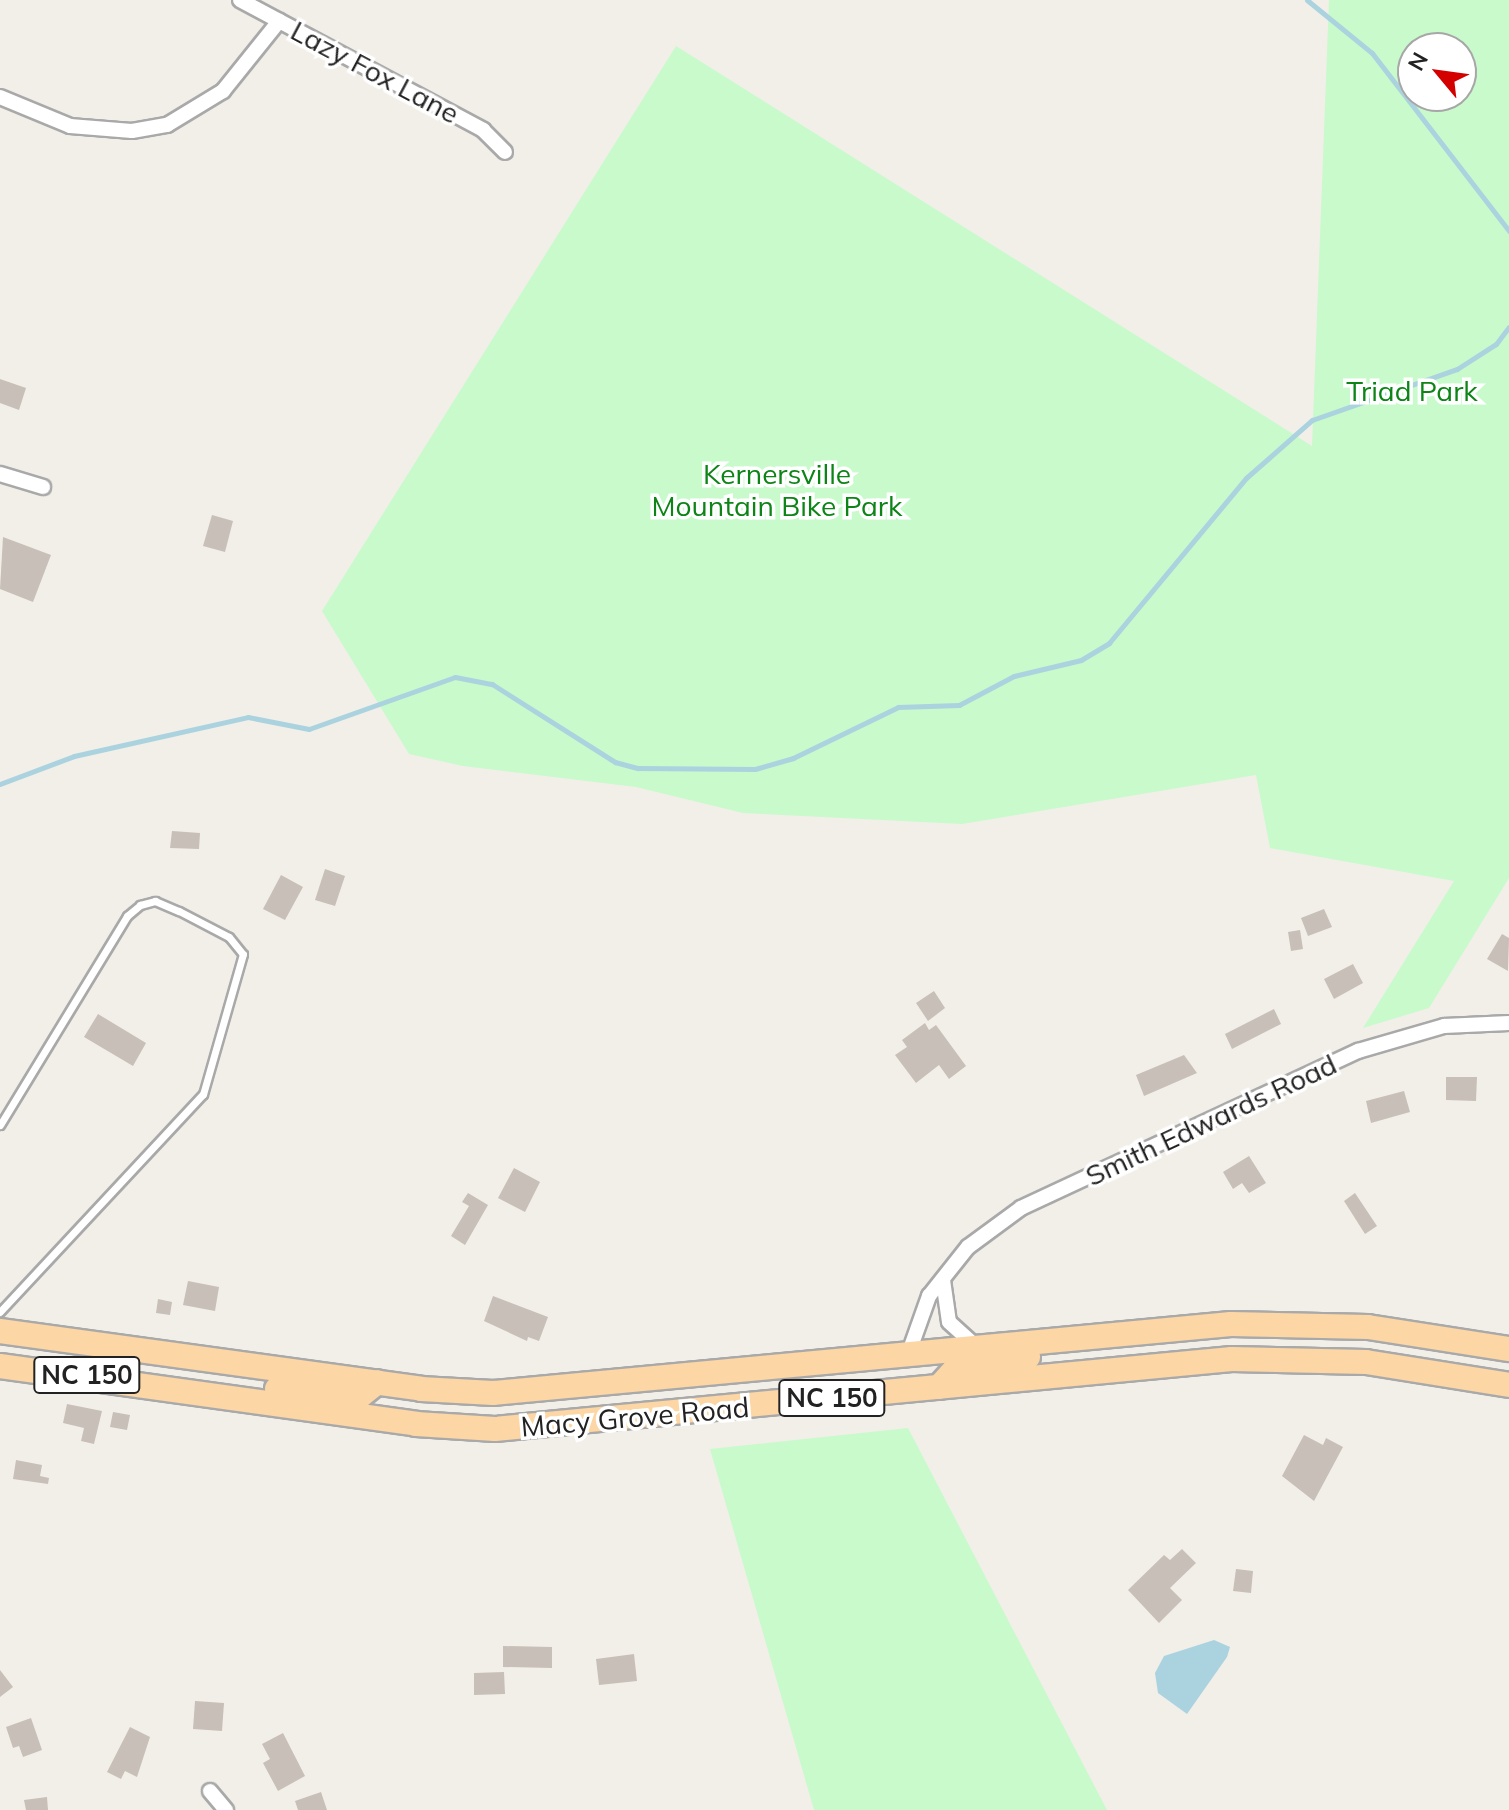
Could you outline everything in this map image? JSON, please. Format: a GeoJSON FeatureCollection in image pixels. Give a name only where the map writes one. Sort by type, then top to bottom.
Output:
{"type":"FeatureCollection","features":[{"type":"Feature","properties":{"kind":"main road","name":"Macy Grove Road"},"geometry":{"type":"LineString","coordinates":[[0,1331],[456,1392],[528,1393],[1184,1327],[1356,1326],[1509,1349]]}},
{"type":"Feature","properties":{"kind":"main road"},"geometry":{"type":"LineString","coordinates":[[939,1387],[948,1372],[962,1367],[1184,1327]]}},
{"type":"Feature","properties":{"kind":"main road","name":"Macy Grove Road"},"geometry":{"type":"LineString","coordinates":[[0,1366],[155,1385],[416,1424],[495,1429],[1186,1362],[1277,1358],[1393,1365],[1509,1385]]}},
{"type":"Feature","properties":{"kind":"main road"},"geometry":{"type":"LineString","coordinates":[[155,1385],[360,1396],[377,1382]]}},
{"type":"Feature","properties":{"kind":"street","name":"Lazy Fox Lane"},"geometry":{"type":"LineString","coordinates":[[240,0],[483,130],[505,152]]}},
{"type":"Feature","properties":{"kind":"street"},"geometry":{"type":"LineString","coordinates":[[0,97],[70,126],[132,131],[167,125],[223,91],[279,21]]}},
{"type":"Feature","properties":{"kind":"street"},"geometry":{"type":"LineString","coordinates":[[0,474],[43,487]]}},
{"type":"Feature","properties":{"kind":"street","name":"Smith Edwards Road"},"geometry":{"type":"LineString","coordinates":[[908,1355],[929,1296],[976,1240],[1011,1214],[1285,1083],[1416,1032],[1472,1023],[1509,1023]]}},
{"type":"Feature","properties":{"kind":"street"},"geometry":{"type":"LineString","coordinates":[[943,1280],[949,1322],[979,1348]]}},
{"type":"Feature","properties":{"kind":"street"},"geometry":{"type":"LineString","coordinates":[[210,1791],[226,1810]]}},
{"type":"Feature","properties":{"kind":"lane"},"geometry":{"type":"LineString","coordinates":[[0,1125],[77,1003],[127,916],[140,905],[155,901],[179,911],[229,937],[243,954],[203,1094],[0,1312]]}},
{"type":"Feature","properties":{"kind":"green space","name":"Kernersville Mountain Bike Park"},"geometry":{"type":"Polygon","coordinates":[[[1329,0],[1509,0],[1509,878],[1429,1008],[1363,1028],[1454,881],[1270,848],[1256,775],[962,824],[743,813],[636,787],[463,766],[409,754],[322,611],[676,46],[1312,446],[1329,0]]]}},
{"type":"Feature","properties":{"kind":"green space"},"geometry":{"type":"Polygon","coordinates":[[[908,1428],[1107,1810],[814,1810],[710,1449],[908,1428]]]}},
{"type":"Feature","properties":{"kind":"water"},"geometry":{"type":"Polygon","coordinates":[[[1214,1640],[1230,1647],[1227,1657],[1187,1714],[1158,1693],[1155,1673],[1164,1656],[1214,1640]]]}},
{"type":"Feature","properties":{"kind":"building"},"geometry":{"type":"Polygon","coordinates":[[[0,379],[26,388],[19,410],[0,403],[0,379]]]}},
{"type":"Feature","properties":{"kind":"building"},"geometry":{"type":"Polygon","coordinates":[[[212,515],[233,521],[225,552],[203,546],[212,515]]]}},
{"type":"Feature","properties":{"kind":"building"},"geometry":{"type":"Polygon","coordinates":[[[3,537],[51,555],[33,602],[0,589],[3,537]]]}},
{"type":"Feature","properties":{"kind":"building"},"geometry":{"type":"Polygon","coordinates":[[[172,831],[200,833],[199,849],[170,848],[172,831]]]}},
{"type":"Feature","properties":{"kind":"building"},"geometry":{"type":"Polygon","coordinates":[[[325,869],[345,876],[335,906],[315,900],[325,869]]]}},
{"type":"Feature","properties":{"kind":"building"},"geometry":{"type":"Polygon","coordinates":[[[281,875],[303,887],[285,920],[263,909],[281,875]]]}},
{"type":"Feature","properties":{"kind":"building"},"geometry":{"type":"Polygon","coordinates":[[[1324,909],[1332,927],[1308,936],[1301,918],[1324,909]]]}},
{"type":"Feature","properties":{"kind":"building"},"geometry":{"type":"Polygon","coordinates":[[[1300,930],[1303,949],[1291,951],[1288,932],[1300,930]]]}},
{"type":"Feature","properties":{"kind":"building"},"geometry":{"type":"Polygon","coordinates":[[[1502,934],[1509,938],[1508,971],[1487,959],[1502,934]]]}},
{"type":"Feature","properties":{"kind":"building"},"geometry":{"type":"Polygon","coordinates":[[[1353,964],[1363,983],[1334,999],[1324,979],[1353,964]]]}},
{"type":"Feature","properties":{"kind":"building"},"geometry":{"type":"Polygon","coordinates":[[[934,991],[945,1008],[928,1021],[916,1003],[934,991]]]}},
{"type":"Feature","properties":{"kind":"building"},"geometry":{"type":"Polygon","coordinates":[[[1274,1009],[1281,1024],[1232,1049],[1225,1034],[1274,1009]]]}},
{"type":"Feature","properties":{"kind":"building"},"geometry":{"type":"Polygon","coordinates":[[[98,1014],[146,1043],[133,1066],[84,1037],[98,1014]]]}},
{"type":"Feature","properties":{"kind":"building"},"geometry":{"type":"Polygon","coordinates":[[[925,1023],[929,1030],[936,1025],[966,1066],[949,1079],[939,1065],[916,1083],[895,1055],[907,1047],[902,1040],[925,1023]]]}},
{"type":"Feature","properties":{"kind":"building"},"geometry":{"type":"Polygon","coordinates":[[[1184,1055],[1197,1073],[1144,1096],[1136,1075],[1184,1055]]]}},
{"type":"Feature","properties":{"kind":"building"},"geometry":{"type":"Polygon","coordinates":[[[1446,1077],[1477,1077],[1476,1101],[1446,1100],[1446,1077]]]}},
{"type":"Feature","properties":{"kind":"building"},"geometry":{"type":"Polygon","coordinates":[[[1404,1091],[1410,1112],[1371,1123],[1366,1101],[1404,1091]]]}},
{"type":"Feature","properties":{"kind":"building"},"geometry":{"type":"Polygon","coordinates":[[[1249,1156],[1266,1183],[1249,1193],[1242,1183],[1233,1189],[1223,1172],[1249,1156]]]}},
{"type":"Feature","properties":{"kind":"building"},"geometry":{"type":"Polygon","coordinates":[[[514,1168],[540,1182],[525,1212],[498,1198],[514,1168]]]}},
{"type":"Feature","properties":{"kind":"building"},"geometry":{"type":"Polygon","coordinates":[[[468,1193],[488,1205],[465,1245],[451,1236],[469,1206],[462,1202],[468,1193]]]}},
{"type":"Feature","properties":{"kind":"building"},"geometry":{"type":"Polygon","coordinates":[[[1355,1193],[1377,1226],[1365,1234],[1344,1201],[1355,1193]]]}},
{"type":"Feature","properties":{"kind":"building"},"geometry":{"type":"Polygon","coordinates":[[[188,1281],[219,1287],[215,1311],[183,1305],[188,1281]]]}},
{"type":"Feature","properties":{"kind":"building"},"geometry":{"type":"Polygon","coordinates":[[[493,1296],[548,1317],[539,1341],[528,1337],[527,1341],[484,1321],[493,1296]]]}},
{"type":"Feature","properties":{"kind":"building"},"geometry":{"type":"Polygon","coordinates":[[[158,1299],[172,1302],[170,1315],[156,1313],[158,1299]]]}},
{"type":"Feature","properties":{"kind":"building"},"geometry":{"type":"Polygon","coordinates":[[[67,1404],[102,1411],[94,1444],[81,1441],[84,1428],[63,1423],[67,1404]]]}},
{"type":"Feature","properties":{"kind":"building"},"geometry":{"type":"Polygon","coordinates":[[[113,1412],[130,1415],[127,1430],[110,1427],[113,1412]]]}},
{"type":"Feature","properties":{"kind":"building"},"geometry":{"type":"Polygon","coordinates":[[[1304,1435],[1323,1445],[1326,1438],[1343,1447],[1314,1501],[1282,1476],[1304,1435]]]}},
{"type":"Feature","properties":{"kind":"building"},"geometry":{"type":"Polygon","coordinates":[[[16,1460],[42,1465],[40,1476],[49,1478],[48,1484],[13,1479],[16,1460]]]}},
{"type":"Feature","properties":{"kind":"building"},"geometry":{"type":"Polygon","coordinates":[[[1182,1549],[1196,1563],[1170,1588],[1182,1600],[1159,1623],[1128,1590],[1164,1555],[1170,1560],[1182,1549]]]}},
{"type":"Feature","properties":{"kind":"building"},"geometry":{"type":"Polygon","coordinates":[[[1236,1569],[1253,1571],[1251,1593],[1233,1591],[1236,1569]]]}},
{"type":"Feature","properties":{"kind":"building"},"geometry":{"type":"Polygon","coordinates":[[[503,1646],[552,1647],[552,1668],[503,1667],[503,1646]]]}},
{"type":"Feature","properties":{"kind":"building"},"geometry":{"type":"Polygon","coordinates":[[[634,1654],[637,1681],[599,1685],[596,1659],[634,1654]]]}},
{"type":"Feature","properties":{"kind":"building"},"geometry":{"type":"Polygon","coordinates":[[[0,1670],[13,1687],[0,1697],[0,1670]]]}},
{"type":"Feature","properties":{"kind":"building"},"geometry":{"type":"Polygon","coordinates":[[[504,1672],[505,1694],[474,1695],[474,1673],[504,1672]]]}},
{"type":"Feature","properties":{"kind":"building"},"geometry":{"type":"Polygon","coordinates":[[[195,1701],[224,1703],[222,1731],[193,1729],[195,1701]]]}},
{"type":"Feature","properties":{"kind":"building"},"geometry":{"type":"Polygon","coordinates":[[[31,1718],[42,1750],[23,1757],[19,1746],[13,1748],[6,1727],[31,1718]]]}},
{"type":"Feature","properties":{"kind":"building"},"geometry":{"type":"Polygon","coordinates":[[[130,1727],[150,1737],[137,1777],[125,1771],[121,1779],[107,1772],[130,1727]]]}},
{"type":"Feature","properties":{"kind":"building"},"geometry":{"type":"Polygon","coordinates":[[[283,1733],[305,1776],[278,1791],[263,1763],[270,1759],[262,1744],[283,1733]]]}},
{"type":"Feature","properties":{"kind":"building"},"geometry":{"type":"Polygon","coordinates":[[[321,1792],[327,1810],[298,1810],[295,1801],[321,1792]]]}},
{"type":"Feature","properties":{"kind":"building"},"geometry":{"type":"Polygon","coordinates":[[[47,1797],[48,1810],[26,1810],[24,1800],[47,1797]]]}},
{"type":"Feature","properties":{"kind":"waterway"},"geometry":{"type":"LineString","coordinates":[[1307,0],[1372,53],[1509,231]]}},
{"type":"Feature","properties":{"kind":"waterway"},"geometry":{"type":"LineString","coordinates":[[0,784],[74,756],[248,717],[309,729],[455,677],[492,684],[615,762],[638,768],[755,769],[793,758],[898,707],[959,705],[1014,676],[1081,660],[1109,643],[1246,478],[1312,420],[1457,369],[1496,344],[1509,327]]}},
{"type":"Feature","properties":{"kind":"park label","name":"Triad Park"},"geometry":{"type":"Point","coordinates":[1412,391]}}]}
